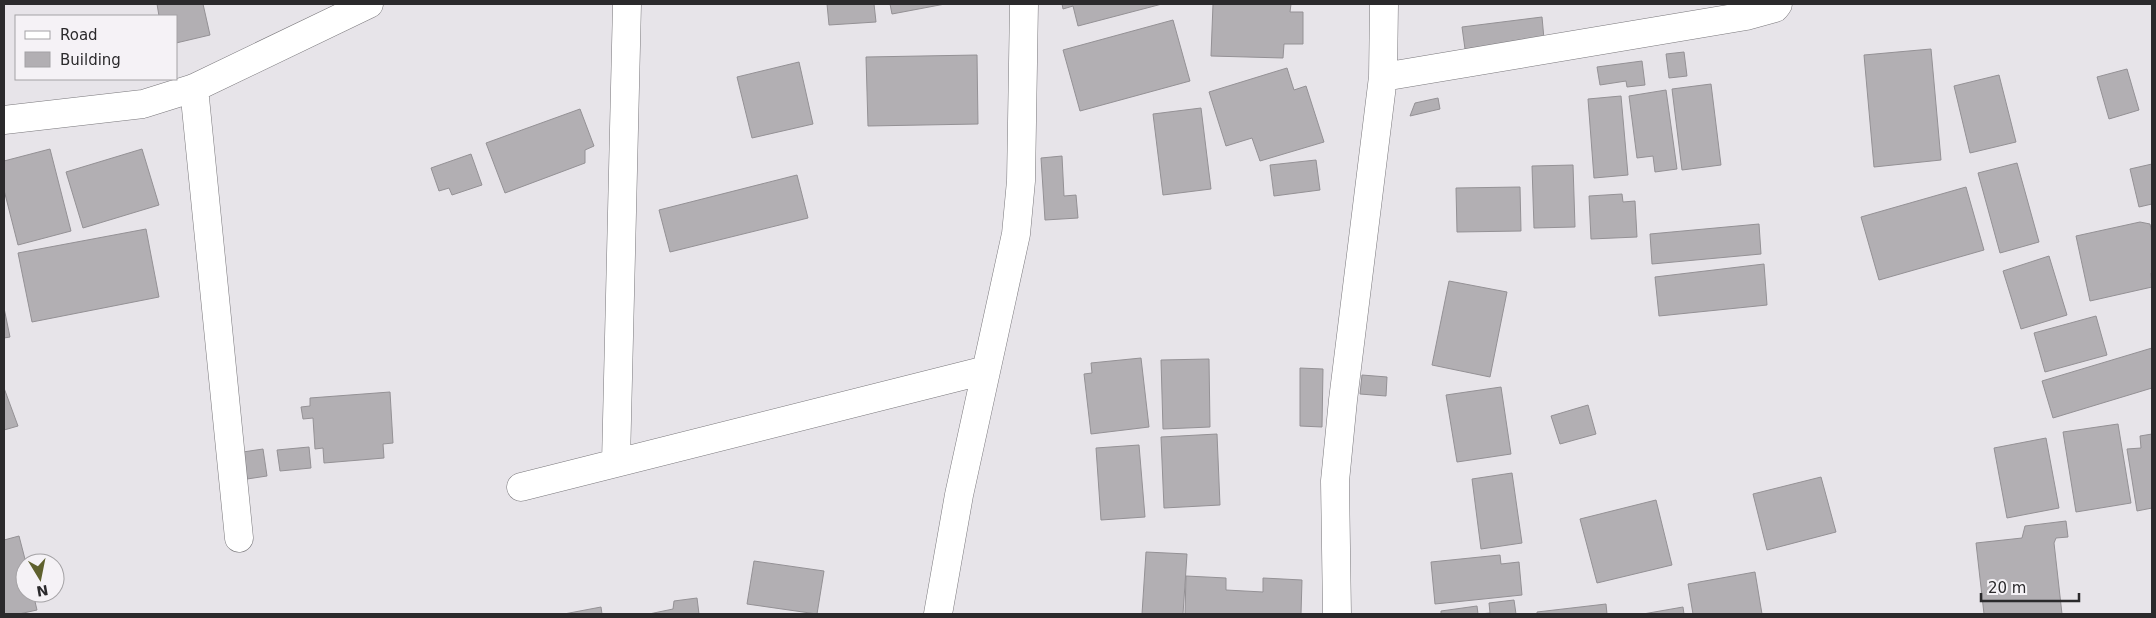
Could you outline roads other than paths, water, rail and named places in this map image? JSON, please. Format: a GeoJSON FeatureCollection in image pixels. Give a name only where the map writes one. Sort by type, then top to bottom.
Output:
{"type":"FeatureCollection","features":[{"type":"Feature","properties":{"kind":"street"},"geometry":{"type":"LineString","coordinates":[[4,120],[143,104],[194,88],[369,4]]}},
{"type":"Feature","properties":{"kind":"street"},"geometry":{"type":"LineString","coordinates":[[616,462],[626,4]]}},
{"type":"Feature","properties":{"kind":"street"},"geometry":{"type":"LineString","coordinates":[[938,614],[959,495],[1016,234],[1021,181],[1024,4]]}},
{"type":"Feature","properties":{"kind":"street"},"geometry":{"type":"LineString","coordinates":[[1337,614],[1335,481],[1344,390],[1383,77],[1384,4]]}},
{"type":"Feature","properties":{"kind":"street"},"geometry":{"type":"LineString","coordinates":[[1383,77],[1746,16],[1775,8],[1778,4]]}},
{"type":"Feature","properties":{"kind":"street"},"geometry":{"type":"LineString","coordinates":[[194,88],[239,538]]}},
{"type":"Feature","properties":{"kind":"street"},"geometry":{"type":"LineString","coordinates":[[521,487],[986,370]]}}]}
